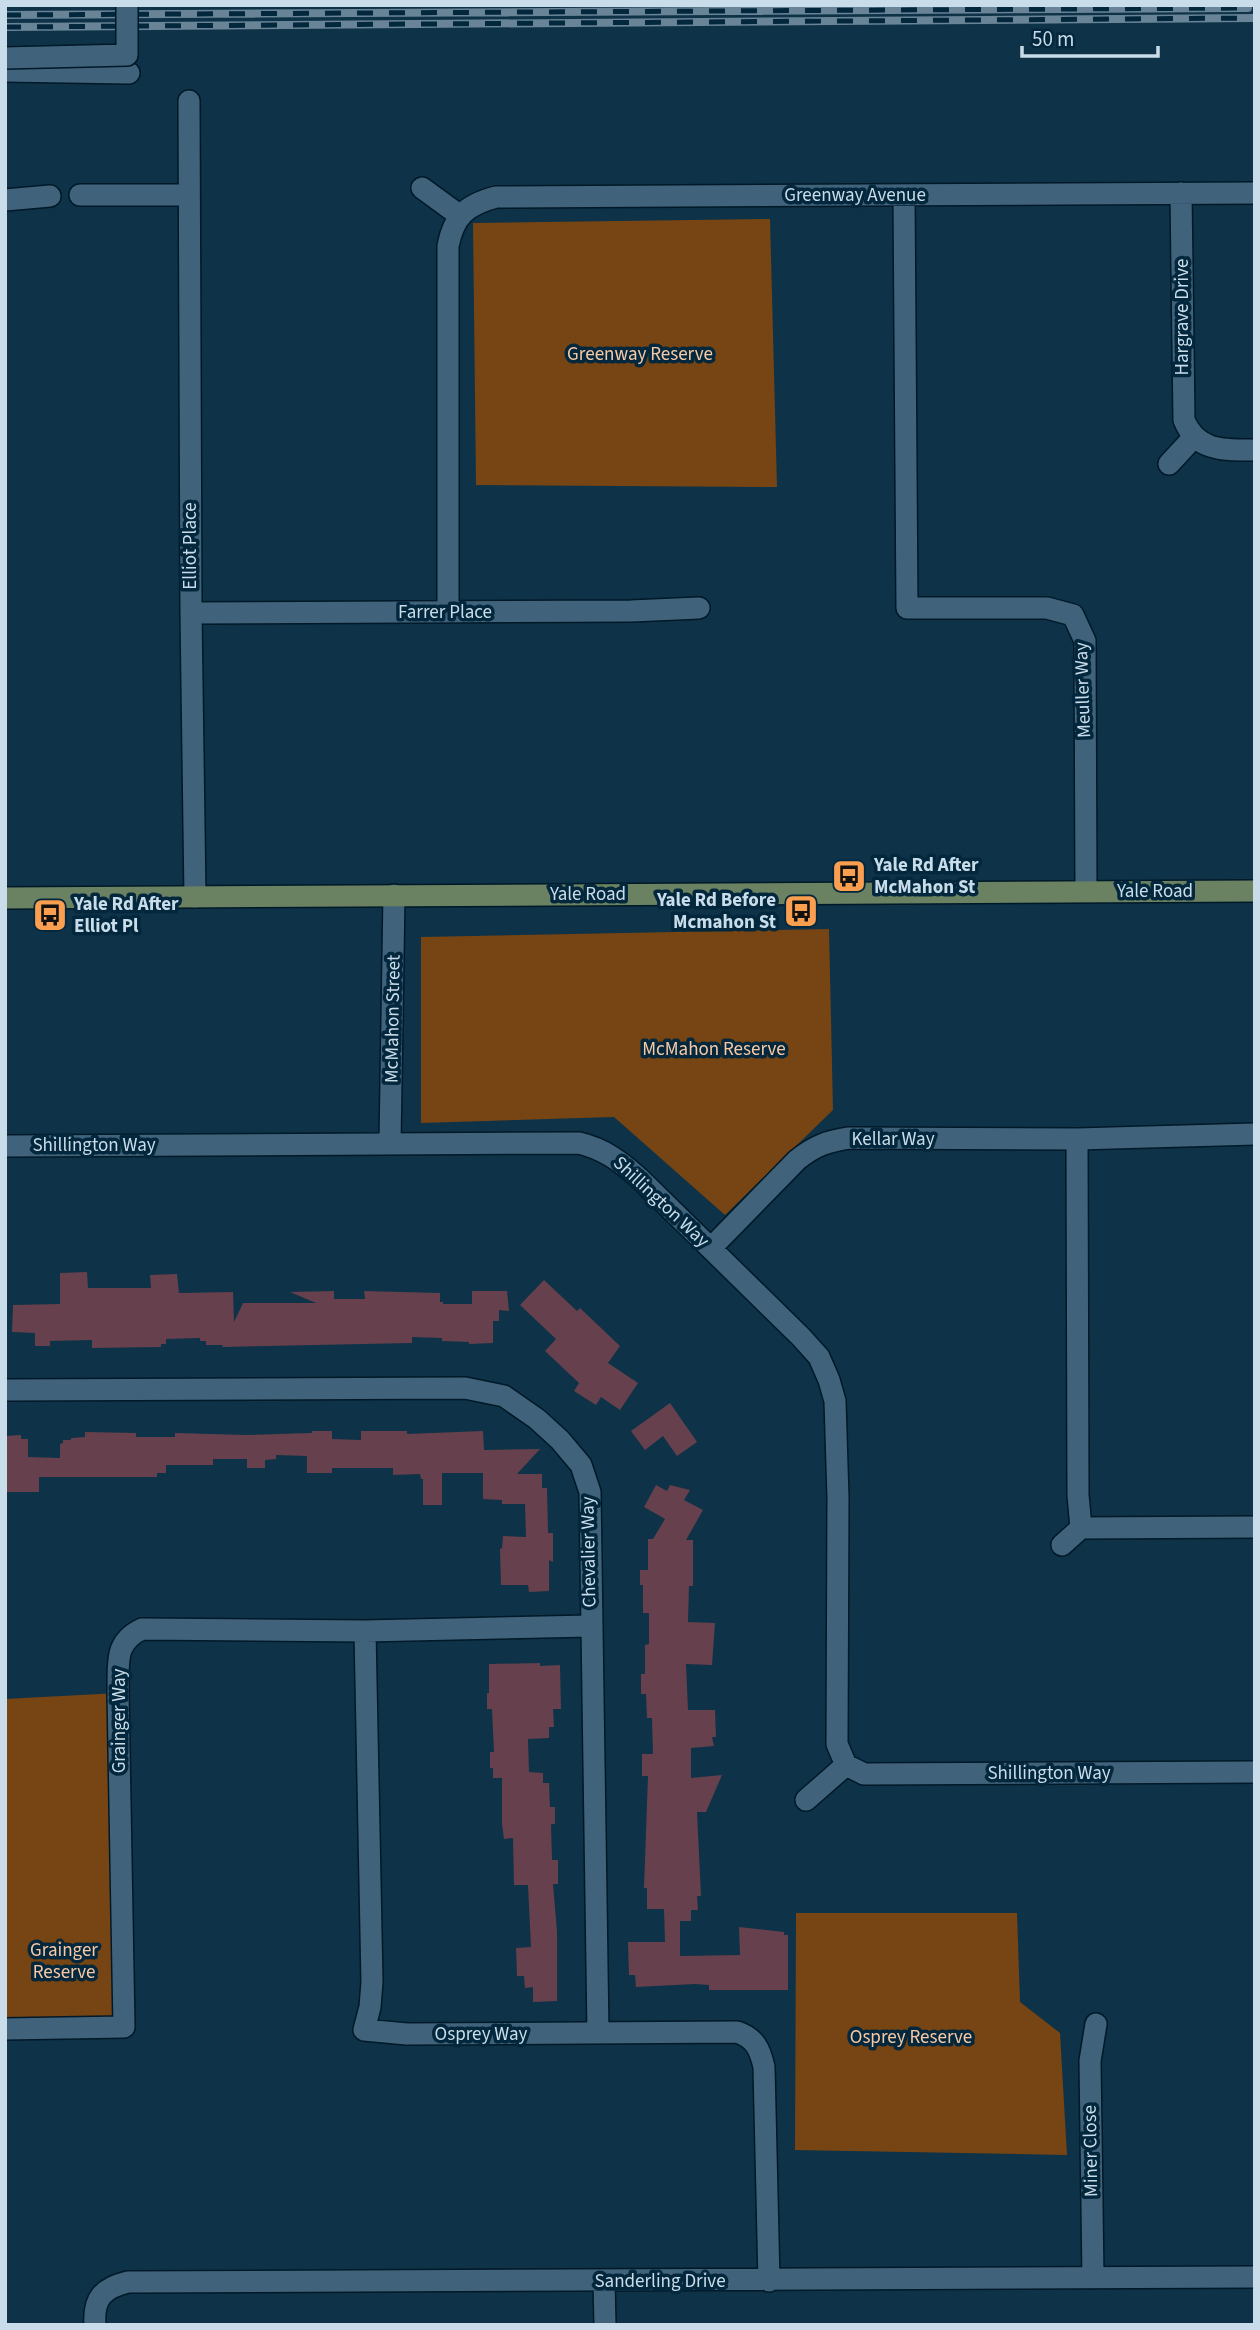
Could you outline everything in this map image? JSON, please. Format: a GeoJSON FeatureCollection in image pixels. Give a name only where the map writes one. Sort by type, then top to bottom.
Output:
{"type":"FeatureCollection","features":[{"type":"Feature","properties":{"kind":"main road","name":"Yale Road"},"geometry":{"type":"LineString","coordinates":[[5,898],[1255,891]]}},
{"type":"Feature","properties":{"kind":"street"},"geometry":{"type":"LineString","coordinates":[[5,58],[127,55],[127,5]]}},
{"type":"Feature","properties":{"kind":"street"},"geometry":{"type":"LineString","coordinates":[[5,72],[129,73]]}},
{"type":"Feature","properties":{"kind":"street","name":"Elliot Place"},"geometry":{"type":"LineString","coordinates":[[189,101],[195,897]]}},
{"type":"Feature","properties":{"kind":"street"},"geometry":{"type":"LineString","coordinates":[[422,188],[459,215],[451,230],[448,247],[448,612]]}},
{"type":"Feature","properties":{"kind":"street","name":"Hargrave Drive"},"geometry":{"type":"LineString","coordinates":[[1181,193],[1183,411],[1184,420],[1194,437]]}},
{"type":"Feature","properties":{"kind":"street","name":"Greenway Avenue"},"geometry":{"type":"LineString","coordinates":[[459,215],[479,202],[496,197],[1255,193]]}},
{"type":"Feature","properties":{"kind":"street"},"geometry":{"type":"LineString","coordinates":[[80,195],[189,195]]}},
{"type":"Feature","properties":{"kind":"street","name":"Meuller Way"},"geometry":{"type":"LineString","coordinates":[[904,195],[900,615],[1047,608],[1073,615],[1084,640],[1086,891]]}},
{"type":"Feature","properties":{"kind":"street"},"geometry":{"type":"LineString","coordinates":[[5,200],[50,196]]}},
{"type":"Feature","properties":{"kind":"street"},"geometry":{"type":"LineString","coordinates":[[1169,464],[1194,437],[1202,444],[1220,450],[1255,450]]}},
{"type":"Feature","properties":{"kind":"street","name":"Farrer Place"},"geometry":{"type":"LineString","coordinates":[[191,613],[631,611],[699,608]]}},
{"type":"Feature","properties":{"kind":"street","name":"McMahon Street"},"geometry":{"type":"LineString","coordinates":[[390,1143],[394,895]]}},
{"type":"Feature","properties":{"kind":"street","name":"Kellar Way"},"geometry":{"type":"LineString","coordinates":[[711,1248],[797,1160],[812,1148],[830,1141],[849,1138],[1077,1139],[1255,1134]]}},
{"type":"Feature","properties":{"kind":"street"},"geometry":{"type":"LineString","coordinates":[[1077,1139],[1077,1495],[1081,1528]]}},
{"type":"Feature","properties":{"kind":"street","name":"Shillington Way"},"geometry":{"type":"LineString","coordinates":[[5,1146],[579,1143],[600,1148],[632,1172],[819,1357],[835,1401],[838,1498],[837,1744],[846,1765],[864,1774],[1255,1772]]}},
{"type":"Feature","properties":{"kind":"street","name":"Chevalier Way"},"geometry":{"type":"LineString","coordinates":[[5,1390],[465,1388],[491,1391],[504,1396],[537,1419],[560,1440],[580,1465],[590,1492],[598,2033]]}},
{"type":"Feature","properties":{"kind":"street"},"geometry":{"type":"LineString","coordinates":[[1062,1545],[1081,1528],[1255,1527]]}},
{"type":"Feature","properties":{"kind":"street","name":"Grainger Way"},"geometry":{"type":"LineString","coordinates":[[5,2029],[124,2027],[119,1651],[124,1642],[142,1629],[365,1631],[590,1626]]}},
{"type":"Feature","properties":{"kind":"street","name":"Osprey Way"},"geometry":{"type":"LineString","coordinates":[[365,1631],[372,1982],[370,2007],[364,2030],[407,2034],[737,2032],[747,2035],[760,2052],[764,2067],[769,2281]]}},
{"type":"Feature","properties":{"kind":"street"},"geometry":{"type":"LineString","coordinates":[[806,1800],[846,1765]]}},
{"type":"Feature","properties":{"kind":"street","name":"Miner Close"},"geometry":{"type":"LineString","coordinates":[[1093,2278],[1090,2060],[1096,2024]]}},
{"type":"Feature","properties":{"kind":"street","name":"Sanderling Drive"},"geometry":{"type":"LineString","coordinates":[[94,2325],[94,2310],[100,2296],[111,2286],[128,2282],[1255,2277]]}},
{"type":"Feature","properties":{"kind":"street"},"geometry":{"type":"LineString","coordinates":[[604,2281],[605,2325]]}},
{"type":"Feature","properties":{"kind":"green space","name":"Greenway Reserve"},"geometry":{"type":"Polygon","coordinates":[[[770,219],[777,487],[476,485],[473,223],[770,219]]]}},
{"type":"Feature","properties":{"kind":"green space","name":"McMahon Reserve"},"geometry":{"type":"Polygon","coordinates":[[[829,929],[833,1110],[725,1215],[614,1117],[421,1123],[421,937],[829,929]]]}},
{"type":"Feature","properties":{"kind":"green space","name":"Grainger Reserve"},"geometry":{"type":"Polygon","coordinates":[[[118,1693],[124,2027],[5,2029],[5,1699],[118,1693]]]}},
{"type":"Feature","properties":{"kind":"green space","name":"Osprey Reserve"},"geometry":{"type":"Polygon","coordinates":[[[796,1913],[1017,1913],[1020,2002],[1060,2033],[1067,2155],[795,2150],[796,1913]]]}},
{"type":"Feature","properties":{"kind":"building"},"geometry":{"type":"Polygon","coordinates":[[[87,1272],[88,1288],[151,1288],[150,1275],[177,1274],[179,1293],[233,1292],[234,1322],[243,1303],[316,1303],[290,1292],[334,1291],[334,1299],[365,1299],[364,1291],[440,1293],[440,1302],[443,1304],[472,1304],[472,1291],[507,1291],[509,1311],[499,1310],[499,1321],[493,1321],[493,1343],[469,1344],[442,1341],[442,1338],[412,1337],[412,1343],[222,1347],[223,1345],[206,1345],[206,1341],[200,1341],[200,1338],[166,1339],[166,1344],[161,1344],[161,1347],[92,1348],[92,1340],[50,1341],[50,1346],[35,1346],[35,1333],[12,1332],[13,1305],[60,1304],[60,1273],[87,1272]]]}},
{"type":"Feature","properties":{"kind":"building"},"geometry":{"type":"Polygon","coordinates":[[[544,1280],[577,1311],[580,1308],[620,1346],[608,1363],[638,1383],[620,1410],[601,1397],[596,1405],[574,1391],[579,1383],[545,1351],[556,1339],[520,1305],[544,1280]]]}},
{"type":"Feature","properties":{"kind":"building"},"geometry":{"type":"Polygon","coordinates":[[[670,1403],[697,1442],[677,1456],[663,1436],[645,1450],[631,1431],[670,1403]]]}},
{"type":"Feature","properties":{"kind":"building"},"geometry":{"type":"Polygon","coordinates":[[[332,1431],[332,1439],[361,1440],[361,1431],[407,1431],[407,1434],[483,1431],[484,1450],[540,1449],[517,1474],[542,1474],[542,1488],[547,1488],[548,1533],[553,1533],[553,1562],[549,1560],[549,1591],[529,1592],[528,1585],[501,1585],[500,1549],[503,1536],[526,1537],[525,1504],[502,1504],[502,1500],[483,1499],[483,1473],[442,1473],[442,1505],[423,1505],[423,1479],[420,1474],[393,1475],[393,1468],[332,1468],[332,1473],[307,1473],[307,1456],[276,1455],[276,1459],[265,1460],[265,1468],[247,1468],[247,1459],[213,1459],[213,1465],[166,1465],[166,1473],[157,1473],[157,1477],[39,1477],[39,1492],[7,1492],[6,1436],[21,1435],[21,1439],[28,1439],[28,1457],[60,1458],[60,1444],[63,1440],[85,1437],[85,1432],[136,1433],[136,1437],[175,1437],[175,1433],[245,1435],[332,1431]]]}},
{"type":"Feature","properties":{"kind":"building"},"geometry":{"type":"Polygon","coordinates":[[[656,1485],[667,1491],[670,1485],[690,1490],[684,1500],[703,1510],[686,1540],[693,1540],[693,1586],[689,1586],[688,1622],[715,1623],[712,1665],[686,1664],[688,1710],[715,1710],[716,1737],[712,1737],[714,1746],[691,1748],[691,1778],[722,1775],[706,1812],[697,1812],[701,1896],[697,1896],[698,1910],[691,1910],[691,1921],[680,1921],[680,1956],[740,1955],[739,1927],[784,1932],[784,1935],[788,1935],[788,1990],[709,1990],[709,1985],[695,1984],[636,1987],[635,1975],[629,1975],[628,1942],[665,1942],[664,1909],[647,1909],[647,1888],[644,1888],[648,1776],[642,1776],[642,1754],[653,1754],[652,1718],[647,1718],[646,1694],[641,1694],[641,1674],[645,1674],[645,1645],[649,1644],[649,1613],[643,1613],[640,1570],[648,1570],[648,1539],[653,1539],[665,1519],[644,1507],[656,1485]]]}},
{"type":"Feature","properties":{"kind":"building"},"geometry":{"type":"Polygon","coordinates":[[[540,1663],[540,1666],[560,1665],[561,1709],[553,1709],[554,1727],[549,1727],[549,1738],[528,1739],[529,1772],[543,1773],[543,1783],[549,1783],[550,1807],[555,1807],[555,1824],[551,1824],[552,1860],[558,1860],[558,1884],[553,1884],[557,1931],[557,2001],[533,2002],[533,1987],[525,1988],[524,1976],[517,1976],[516,1948],[531,1947],[528,1885],[514,1885],[513,1838],[504,1839],[502,1778],[493,1778],[493,1768],[490,1768],[490,1752],[494,1752],[492,1709],[487,1709],[487,1693],[489,1664],[540,1663]]]}},
{"type":"Feature","properties":{"kind":"railway"},"geometry":{"type":"LineString","coordinates":[[5,15],[1248,8]]}},
{"type":"Feature","properties":{"kind":"railway"},"geometry":{"type":"LineString","coordinates":[[5,27],[1255,18]]}},
{"type":"Feature","properties":{"kind":"place","name":"Yale Rd After McMahon St"},"geometry":{"type":"Point","coordinates":[849,876]}},
{"type":"Feature","properties":{"kind":"place","name":"Yale Rd Before Mcmahon St"},"geometry":{"type":"Point","coordinates":[801,911]}},
{"type":"Feature","properties":{"kind":"place","name":"Yale Rd After Elliot Pl"},"geometry":{"type":"Point","coordinates":[50,915]}}]}
